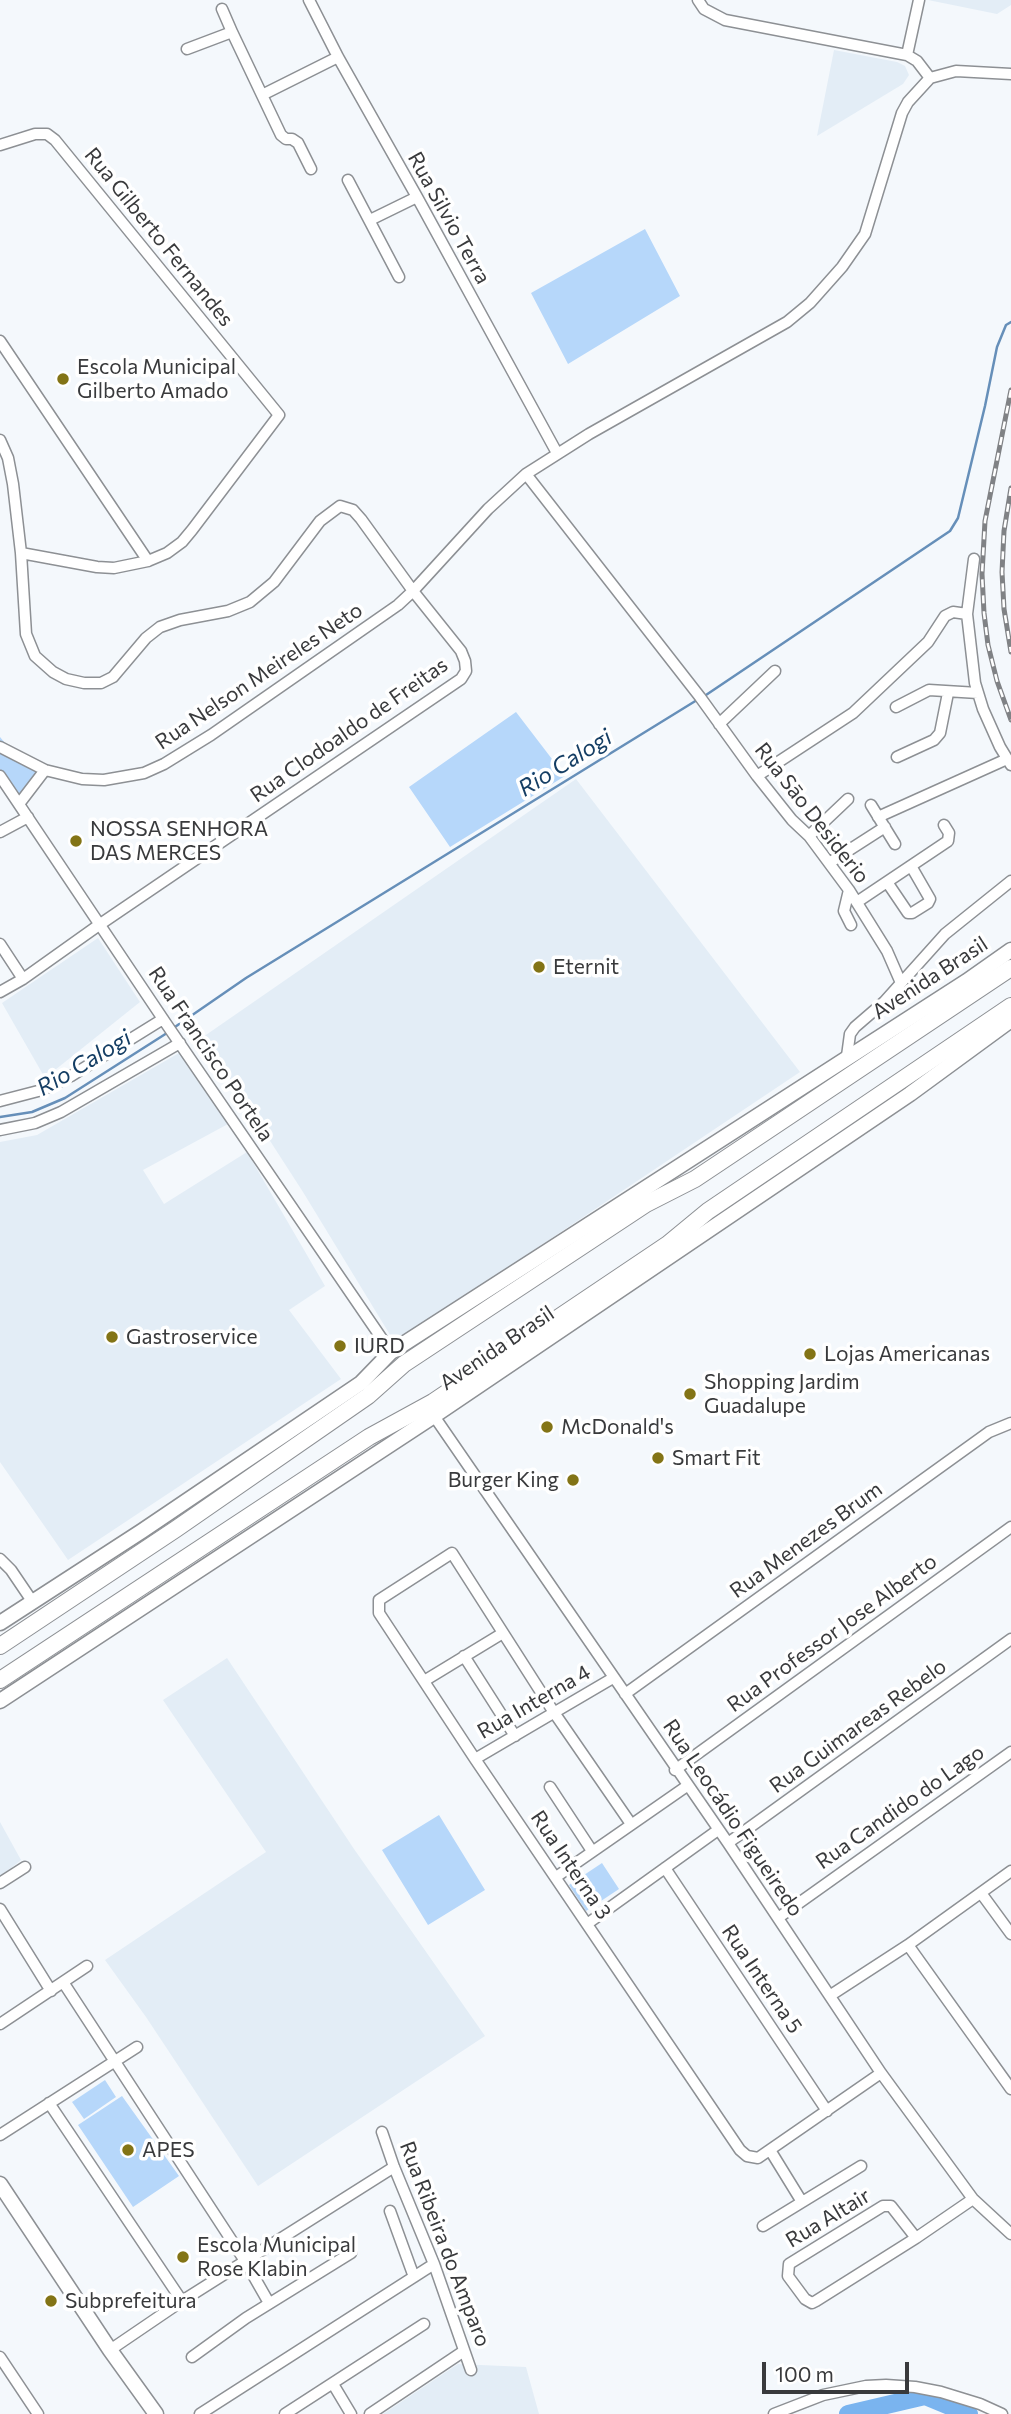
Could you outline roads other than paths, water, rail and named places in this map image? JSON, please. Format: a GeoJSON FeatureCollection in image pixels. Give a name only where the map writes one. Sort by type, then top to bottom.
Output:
{"type":"FeatureCollection","features":[{"type":"Feature","properties":{"kind":"highway","name":"Avenida Brasil"},"geometry":{"type":"LineString","coordinates":[[0,1646],[176,1529],[368,1396],[404,1364],[646,1204],[695,1179],[1011,968]]}},
{"type":"Feature","properties":{"kind":"highway","name":"Avenida Brasil"},"geometry":{"type":"LineString","coordinates":[[0,1680],[369,1437],[444,1394],[668,1244],[708,1211],[1011,1006]]}},
{"type":"Feature","properties":{"kind":"main road","name":"Avenida Brasil"},"geometry":{"type":"LineString","coordinates":[[0,1623],[361,1383],[391,1352],[779,1103],[1011,950]]}},
{"type":"Feature","properties":{"kind":"main road","name":"Avenida Brasil"},"geometry":{"type":"LineString","coordinates":[[0,1701],[434,1416],[910,1094],[1011,1020]]}},
{"type":"Feature","properties":{"kind":"main road"},"geometry":{"type":"LineString","coordinates":[[779,1103],[892,1047]]}},
{"type":"Feature","properties":{"kind":"main road"},"geometry":{"type":"LineString","coordinates":[[855,1129],[936,1058]]}},
{"type":"Feature","properties":{"kind":"main road"},"geometry":{"type":"LineString","coordinates":[[0,2185],[156,2414]]}},
{"type":"Feature","properties":{"kind":"street","name":"Rua Silvio Terra"},"geometry":{"type":"LineString","coordinates":[[310,0],[338,57],[557,453]]}},
{"type":"Feature","properties":{"kind":"street"},"geometry":{"type":"LineString","coordinates":[[698,0],[704,9],[725,20],[907,55],[917,61],[930,78],[956,71],[1011,74]]}},
{"type":"Feature","properties":{"kind":"street"},"geometry":{"type":"LineString","coordinates":[[907,55],[919,0]]}},
{"type":"Feature","properties":{"kind":"street"},"geometry":{"type":"LineString","coordinates":[[222,9],[281,135],[298,143],[311,169]]}},
{"type":"Feature","properties":{"kind":"street"},"geometry":{"type":"LineString","coordinates":[[187,49],[232,32]]}},
{"type":"Feature","properties":{"kind":"street"},"geometry":{"type":"LineString","coordinates":[[262,95],[338,57]]}},
{"type":"Feature","properties":{"kind":"street","name":"Rua Nelson Meireles Neto"},"geometry":{"type":"LineString","coordinates":[[0,747],[45,770],[82,779],[104,780],[132,776],[164,764],[211,735],[360,632],[413,591],[456,541],[526,474],[557,453],[787,322],[810,303],[842,267],[865,234],[902,113],[908,102],[930,78]]}},
{"type":"Feature","properties":{"kind":"street","name":"Rua Gilberto Fernandes"},"geometry":{"type":"LineString","coordinates":[[0,145],[35,134],[47,134],[55,140],[279,415],[182,542],[167,553],[128,567],[97,567],[21,553]]}},
{"type":"Feature","properties":{"kind":"street"},"geometry":{"type":"LineString","coordinates":[[348,180],[399,277]]}},
{"type":"Feature","properties":{"kind":"street"},"geometry":{"type":"LineString","coordinates":[[370,220],[417,197]]}},
{"type":"Feature","properties":{"kind":"street"},"geometry":{"type":"LineString","coordinates":[[0,341],[148,561]]}},
{"type":"Feature","properties":{"kind":"street"},"geometry":{"type":"LineString","coordinates":[[0,440],[8,458],[13,484],[26,634],[35,656],[52,672],[66,679],[84,683],[101,682],[113,677],[146,638],[160,627],[180,620],[228,611],[263,594],[320,521],[340,506],[353,510],[361,519],[413,591]]}},
{"type":"Feature","properties":{"kind":"street","name":"Rua Sāo Desiderio"},"geometry":{"type":"LineString","coordinates":[[526,474],[694,689],[757,776],[792,820],[809,836],[849,890],[887,951],[901,983]]}},
{"type":"Feature","properties":{"kind":"street"},"geometry":{"type":"LineString","coordinates":[[829,863],[881,822],[1009,762],[988,722],[978,693],[967,614],[974,559]]}},
{"type":"Feature","properties":{"kind":"street","name":"Rua Clodoaldo de Freitas"},"geometry":{"type":"LineString","coordinates":[[0,992],[23,979],[461,680],[466,671],[461,651],[413,591]]}},
{"type":"Feature","properties":{"kind":"street"},"geometry":{"type":"LineString","coordinates":[[757,776],[853,713],[928,642],[945,616],[953,612],[967,614]]}},
{"type":"Feature","properties":{"kind":"street"},"geometry":{"type":"LineString","coordinates":[[719,724],[775,671]]}},
{"type":"Feature","properties":{"kind":"street"},"geometry":{"type":"LineString","coordinates":[[896,706],[923,692],[935,690],[978,693]]}},
{"type":"Feature","properties":{"kind":"street"},"geometry":{"type":"LineString","coordinates":[[897,757],[934,740],[940,733],[948,693]]}},
{"type":"Feature","properties":{"kind":"street"},"geometry":{"type":"LineString","coordinates":[[19,804],[45,770]]}},
{"type":"Feature","properties":{"kind":"street","name":"Rua Francisco Portela"},"geometry":{"type":"LineString","coordinates":[[0,776],[178,1042],[391,1352]]}},
{"type":"Feature","properties":{"kind":"street"},"geometry":{"type":"LineString","coordinates":[[809,836],[848,799]]}},
{"type":"Feature","properties":{"kind":"street"},"geometry":{"type":"LineString","coordinates":[[871,805],[895,844]]}},
{"type":"Feature","properties":{"kind":"street"},"geometry":{"type":"LineString","coordinates":[[0,832],[28,817]]}},
{"type":"Feature","properties":{"kind":"street"},"geometry":{"type":"LineString","coordinates":[[857,902],[948,841],[949,833],[944,825]]}},
{"type":"Feature","properties":{"kind":"street"},"geometry":{"type":"LineString","coordinates":[[887,882],[908,913],[928,903],[930,899],[911,866]]}},
{"type":"Feature","properties":{"kind":"street"},"geometry":{"type":"LineString","coordinates":[[847,1056],[850,1034],[901,983],[944,934],[1011,881]]}},
{"type":"Feature","properties":{"kind":"street"},"geometry":{"type":"LineString","coordinates":[[849,890],[844,911],[851,925]]}},
{"type":"Feature","properties":{"kind":"street"},"geometry":{"type":"LineString","coordinates":[[0,944],[23,979]]}},
{"type":"Feature","properties":{"kind":"street"},"geometry":{"type":"LineString","coordinates":[[0,1101],[42,1090],[71,1076],[164,1021]]}},
{"type":"Feature","properties":{"kind":"street"},"geometry":{"type":"LineString","coordinates":[[0,1130],[35,1123],[61,1112],[178,1042]]}},
{"type":"Feature","properties":{"kind":"street","name":"Rua Leocádio Figueiredo"},"geometry":{"type":"LineString","coordinates":[[434,1416],[675,1770],[728,1843],[881,2073],[973,2199],[1011,2234]]}},
{"type":"Feature","properties":{"kind":"street","name":"Rua Menezes Brum"},"geometry":{"type":"LineString","coordinates":[[625,1694],[989,1432],[1011,1423]]}},
{"type":"Feature","properties":{"kind":"street","name":"Rua Professor Jose Alberto"},"geometry":{"type":"LineString","coordinates":[[675,1770],[1011,1527]]}},
{"type":"Feature","properties":{"kind":"street","name":"Rua Interna 3"},"geometry":{"type":"LineString","coordinates":[[503,1633],[452,1553],[379,1600],[379,1614],[740,2150],[754,2158],[770,2150]]}},
{"type":"Feature","properties":{"kind":"street"},"geometry":{"type":"LineString","coordinates":[[0,1559],[33,1601]]}},
{"type":"Feature","properties":{"kind":"street"},"geometry":{"type":"LineString","coordinates":[[424,1681],[503,1633],[631,1825]]}},
{"type":"Feature","properties":{"kind":"street","name":"Rua Guimareas Rebelo"},"geometry":{"type":"LineString","coordinates":[[728,1843],[1011,1639]]}},
{"type":"Feature","properties":{"kind":"street"},"geometry":{"type":"LineString","coordinates":[[464,1656],[515,1736]]}},
{"type":"Feature","properties":{"kind":"street","name":"Rua Interna 4"},"geometry":{"type":"LineString","coordinates":[[475,1759],[613,1678]]}},
{"type":"Feature","properties":{"kind":"street","name":"Rua Candido do Lago"},"geometry":{"type":"LineString","coordinates":[[778,1917],[1011,1752]]}},
{"type":"Feature","properties":{"kind":"street"},"geometry":{"type":"LineString","coordinates":[[556,1877],[687,1786]]}},
{"type":"Feature","properties":{"kind":"street"},"geometry":{"type":"LineString","coordinates":[[550,1787],[593,1851]]}},
{"type":"Feature","properties":{"kind":"street"},"geometry":{"type":"LineString","coordinates":[[587,1924],[718,1830]]}},
{"type":"Feature","properties":{"kind":"street"},"geometry":{"type":"LineString","coordinates":[[0,1883],[25,1867]]}},
{"type":"Feature","properties":{"kind":"street","name":"Rua Interna 5"},"geometry":{"type":"LineString","coordinates":[[665,1868],[827,2111]]}},
{"type":"Feature","properties":{"kind":"street"},"geometry":{"type":"LineString","coordinates":[[831,1995],[908,1945],[1011,1871]]}},
{"type":"Feature","properties":{"kind":"street"},"geometry":{"type":"LineString","coordinates":[[981,1893],[1011,1934]]}},
{"type":"Feature","properties":{"kind":"street"},"geometry":{"type":"LineString","coordinates":[[0,1909],[51,1991]]}},
{"type":"Feature","properties":{"kind":"street"},"geometry":{"type":"LineString","coordinates":[[908,1945],[1011,2089]]}},
{"type":"Feature","properties":{"kind":"street"},"geometry":{"type":"LineString","coordinates":[[0,2024],[88,1966]]}},
{"type":"Feature","properties":{"kind":"street"},"geometry":{"type":"LineString","coordinates":[[64,1982],[245,2261],[269,2303]]}},
{"type":"Feature","properties":{"kind":"street"},"geometry":{"type":"LineString","coordinates":[[0,2135],[136,2047]]}},
{"type":"Feature","properties":{"kind":"street"},"geometry":{"type":"LineString","coordinates":[[802,2202],[770,2150],[881,2073]]}},
{"type":"Feature","properties":{"kind":"street"},"geometry":{"type":"LineString","coordinates":[[49,2104],[182,2301]]}},
{"type":"Feature","properties":{"kind":"street","name":"Rua Ribeira do Amparo"},"geometry":{"type":"LineString","coordinates":[[382,2132],[434,2264],[471,2370]]}},
{"type":"Feature","properties":{"kind":"street"},"geometry":{"type":"LineString","coordinates":[[762,2226],[861,2166]]}},
{"type":"Feature","properties":{"kind":"street"},"geometry":{"type":"LineString","coordinates":[[110,2350],[182,2301],[394,2167]]}},
{"type":"Feature","properties":{"kind":"street","name":"Rua Altair"},"geometry":{"type":"LineString","coordinates":[[916,2238],[891,2206],[883,2206],[789,2264],[788,2276],[804,2299],[816,2301],[916,2238],[973,2199]]}},
{"type":"Feature","properties":{"kind":"street"},"geometry":{"type":"LineString","coordinates":[[390,2211],[414,2277]]}},
{"type":"Feature","properties":{"kind":"street"},"geometry":{"type":"LineString","coordinates":[[192,2357],[269,2303],[351,2253]]}},
{"type":"Feature","properties":{"kind":"street"},"geometry":{"type":"LineString","coordinates":[[200,2414],[434,2264]]}},
{"type":"Feature","properties":{"kind":"street"},"geometry":{"type":"LineString","coordinates":[[285,2414],[424,2324]]}},
{"type":"Feature","properties":{"kind":"street"},"geometry":{"type":"LineString","coordinates":[[370,2414],[464,2351]]}},
{"type":"Feature","properties":{"kind":"street"},"geometry":{"type":"LineString","coordinates":[[0,2357],[38,2414]]}},
{"type":"Feature","properties":{"kind":"street"},"geometry":{"type":"LineString","coordinates":[[333,2384],[351,2414]]}},
{"type":"Feature","properties":{"kind":"street"},"geometry":{"type":"LineString","coordinates":[[774,2414],[843,2390],[901,2385],[970,2400],[1002,2414]]}},
{"type":"Feature","properties":{"kind":"waterway","name":"Rio Calogi"},"geometry":{"type":"LineString","coordinates":[[703,697],[950,531],[958,518],[997,347],[1006,325],[1011,322]]}},
{"type":"Feature","properties":{"kind":"waterway","name":"Rio Calogi"},"geometry":{"type":"LineString","coordinates":[[172,1029],[246,978],[697,700]]}},
{"type":"Feature","properties":{"kind":"waterway","name":"Rio Calogi"},"geometry":{"type":"LineString","coordinates":[[0,1117],[32,1112],[65,1098],[167,1033]]}},
{"type":"Feature","properties":{"kind":"waterway"},"geometry":{"type":"LineString","coordinates":[[848,2414],[925,2396],[969,2414]]}},
{"type":"Feature","properties":{"kind":"railway"},"geometry":{"type":"LineString","coordinates":[[1011,390],[985,521],[982,574],[988,645],[1011,720]]}},
{"type":"Feature","properties":{"kind":"railway"},"geometry":{"type":"LineString","coordinates":[[1011,488],[1004,531],[1002,572],[1004,609],[1011,652]]}},
{"type":"Feature","properties":{"kind":"place","name":"Escola Municipal Gilberto Amado"},"geometry":{"type":"Point","coordinates":[63,379]}},
{"type":"Feature","properties":{"kind":"place","name":"NOSSA SENHORA DAS MERCES"},"geometry":{"type":"Point","coordinates":[76,841]}},
{"type":"Feature","properties":{"kind":"place","name":"Eternit"},"geometry":{"type":"Point","coordinates":[539,967]}},
{"type":"Feature","properties":{"kind":"place","name":"Gastroservice"},"geometry":{"type":"Point","coordinates":[112,1337]}},
{"type":"Feature","properties":{"kind":"place","name":"IURD"},"geometry":{"type":"Point","coordinates":[340,1346]}},
{"type":"Feature","properties":{"kind":"place","name":"Lojas Americanas"},"geometry":{"type":"Point","coordinates":[810,1354]}},
{"type":"Feature","properties":{"kind":"place","name":"Shopping Jardim Guadalupe"},"geometry":{"type":"Point","coordinates":[690,1394]}},
{"type":"Feature","properties":{"kind":"place","name":"McDonald's"},"geometry":{"type":"Point","coordinates":[547,1427]}},
{"type":"Feature","properties":{"kind":"place","name":"Smart Fit"},"geometry":{"type":"Point","coordinates":[658,1458]}},
{"type":"Feature","properties":{"kind":"place","name":"Burger King"},"geometry":{"type":"Point","coordinates":[573,1480]}},
{"type":"Feature","properties":{"kind":"place","name":"APES"},"geometry":{"type":"Point","coordinates":[128,2150]}},
{"type":"Feature","properties":{"kind":"place","name":"Escola Municipal Rose Klabin"},"geometry":{"type":"Point","coordinates":[183,2257]}},
{"type":"Feature","properties":{"kind":"place","name":"Subprefeitura"},"geometry":{"type":"Point","coordinates":[51,2301]}}]}
